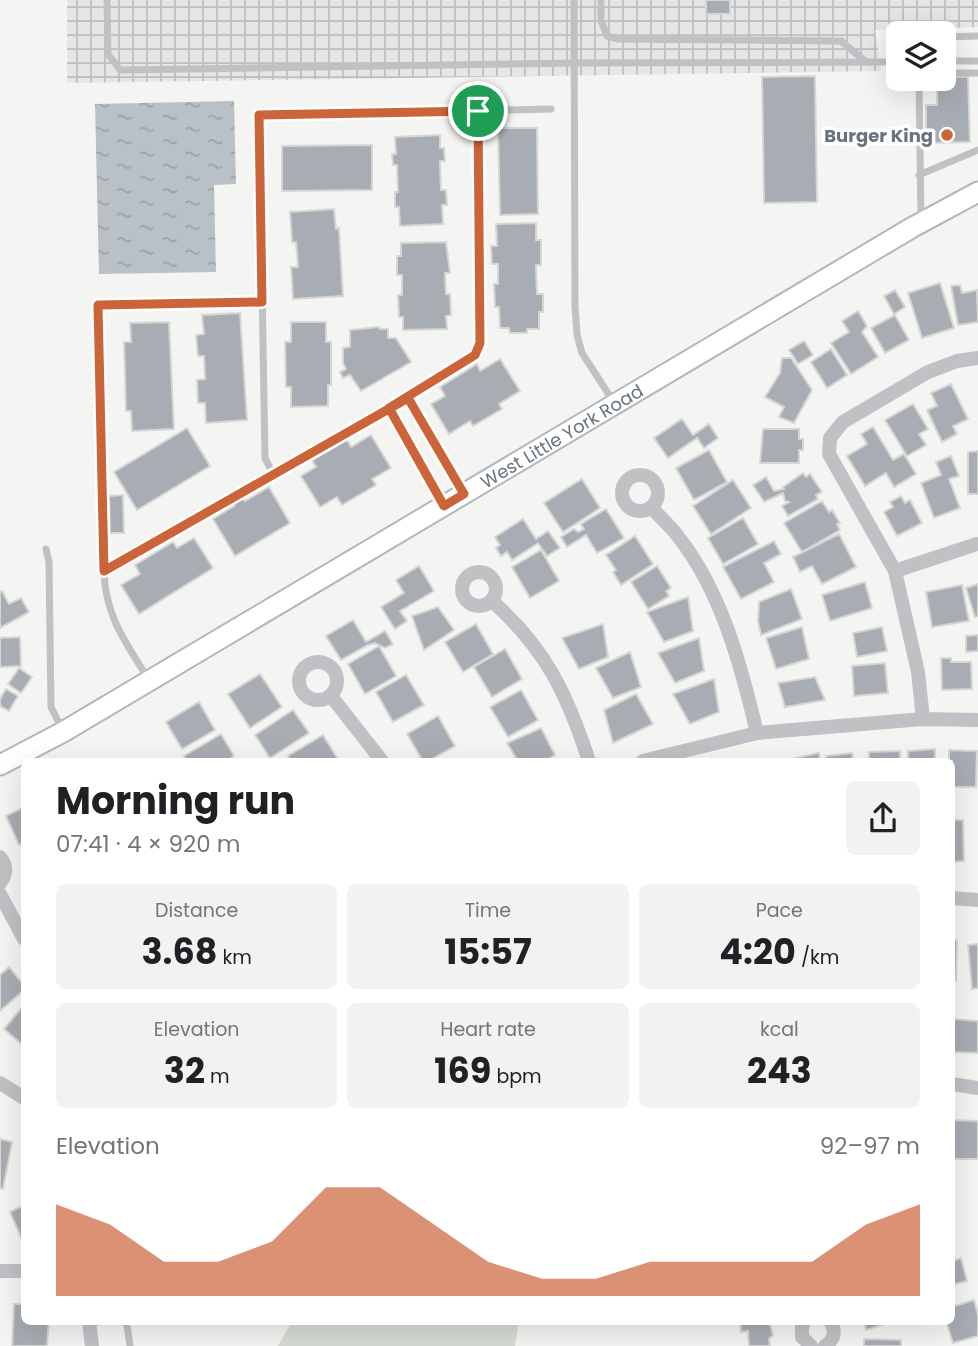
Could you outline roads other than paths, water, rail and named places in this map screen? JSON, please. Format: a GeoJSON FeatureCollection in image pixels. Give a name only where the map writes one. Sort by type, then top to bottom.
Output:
{"type":"FeatureCollection","features":[{"type":"Feature","properties":{"kind":"main road","name":"West Little York Road"},"geometry":{"type":"LineString","coordinates":[[0,765],[64,732],[921,223],[978,192]]}},
{"type":"Feature","properties":{"kind":"street"},"geometry":{"type":"LineString","coordinates":[[923,719],[918,672],[895,571],[829,454],[830,438],[843,422],[928,372],[957,361],[978,358]]}},
{"type":"Feature","properties":{"kind":"street"},"geometry":{"type":"LineString","coordinates":[[651,507],[677,535],[696,563],[712,596],[733,646],[757,733]]}},
{"type":"Feature","properties":{"kind":"street"},"geometry":{"type":"LineString","coordinates":[[895,571],[978,541]]}},
{"type":"Feature","properties":{"kind":"street"},"geometry":{"type":"LineString","coordinates":[[492,601],[518,624],[538,649],[557,680],[576,721],[588,758]]}},
{"type":"Feature","properties":{"kind":"street"},"geometry":{"type":"LineString","coordinates":[[331,696],[380,758]]}},
{"type":"Feature","properties":{"kind":"street"},"geometry":{"type":"LineString","coordinates":[[655,758],[757,733],[923,719],[978,720]]}},
{"type":"Feature","properties":{"kind":"street"},"geometry":{"type":"LineString","coordinates":[[0,857],[6,868],[0,883]]}},
{"type":"Feature","properties":{"kind":"street"},"geometry":{"type":"LineString","coordinates":[[0,894],[21,933]]}},
{"type":"Feature","properties":{"kind":"street"},"geometry":{"type":"LineString","coordinates":[[955,898],[978,900]]}},
{"type":"Feature","properties":{"kind":"street"},"geometry":{"type":"LineString","coordinates":[[0,1083],[21,1096]]}},
{"type":"Feature","properties":{"kind":"street"},"geometry":{"type":"LineString","coordinates":[[955,1084],[978,1088]]}},
{"type":"Feature","properties":{"kind":"street"},"geometry":{"type":"LineString","coordinates":[[0,1271],[21,1271]]}},
{"type":"Feature","properties":{"kind":"street"},"geometry":{"type":"LineString","coordinates":[[89,1325],[92,1346]]}},
{"type":"Feature","properties":{"kind":"street"},"geometry":{"type":"LineString","coordinates":[[803,1325],[802,1336],[811,1346]]}},
{"type":"Feature","properties":{"kind":"street"},"geometry":{"type":"LineString","coordinates":[[825,1346],[833,1337],[832,1325]]}},
{"type":"Feature","properties":{"kind":"lane"},"geometry":{"type":"LineString","coordinates":[[107,0],[107,54],[120,70],[575,63],[886,62]]}},
{"type":"Feature","properties":{"kind":"lane"},"geometry":{"type":"LineString","coordinates":[[574,0],[577,335],[582,353],[615,405]]}},
{"type":"Feature","properties":{"kind":"lane"},"geometry":{"type":"LineString","coordinates":[[601,0],[601,20],[607,36],[618,39],[841,41],[866,62]]}},
{"type":"Feature","properties":{"kind":"lane"},"geometry":{"type":"LineString","coordinates":[[956,37],[978,36]]}},
{"type":"Feature","properties":{"kind":"lane"},"geometry":{"type":"LineString","coordinates":[[956,61],[978,61]]}},
{"type":"Feature","properties":{"kind":"lane"},"geometry":{"type":"LineString","coordinates":[[956,73],[978,72]]}},
{"type":"Feature","properties":{"kind":"lane"},"geometry":{"type":"LineString","coordinates":[[919,91],[921,223]]}},
{"type":"Feature","properties":{"kind":"lane"},"geometry":{"type":"LineString","coordinates":[[273,474],[265,458],[259,115],[551,109]]}},
{"type":"Feature","properties":{"kind":"lane"},"geometry":{"type":"LineString","coordinates":[[104,571],[408,398],[475,355],[480,343],[478,111]]}},
{"type":"Feature","properties":{"kind":"lane"},"geometry":{"type":"LineString","coordinates":[[919,175],[978,150]]}},
{"type":"Feature","properties":{"kind":"lane"},"geometry":{"type":"LineString","coordinates":[[149,681],[114,621],[104,592],[98,305],[262,302]]}},
{"type":"Feature","properties":{"kind":"lane"},"geometry":{"type":"LineString","coordinates":[[408,398],[464,494]]}},
{"type":"Feature","properties":{"kind":"lane"},"geometry":{"type":"LineString","coordinates":[[389,408],[444,506]]}},
{"type":"Feature","properties":{"kind":"lane"},"geometry":{"type":"LineString","coordinates":[[46,549],[50,574],[51,706],[64,732]]}},
{"type":"Feature","properties":{"kind":"lane"},"geometry":{"type":"LineString","coordinates":[[127,1325],[130,1346]]}},
{"type":"Feature","properties":{"kind":"water"},"geometry":{"type":"Polygon","coordinates":[[[234,101],[236,184],[214,185],[216,272],[99,274],[95,104],[234,101]]]}},
{"type":"Feature","properties":{"kind":"place","name":"Burger King"},"geometry":{"type":"Point","coordinates":[947,135]}}]}
